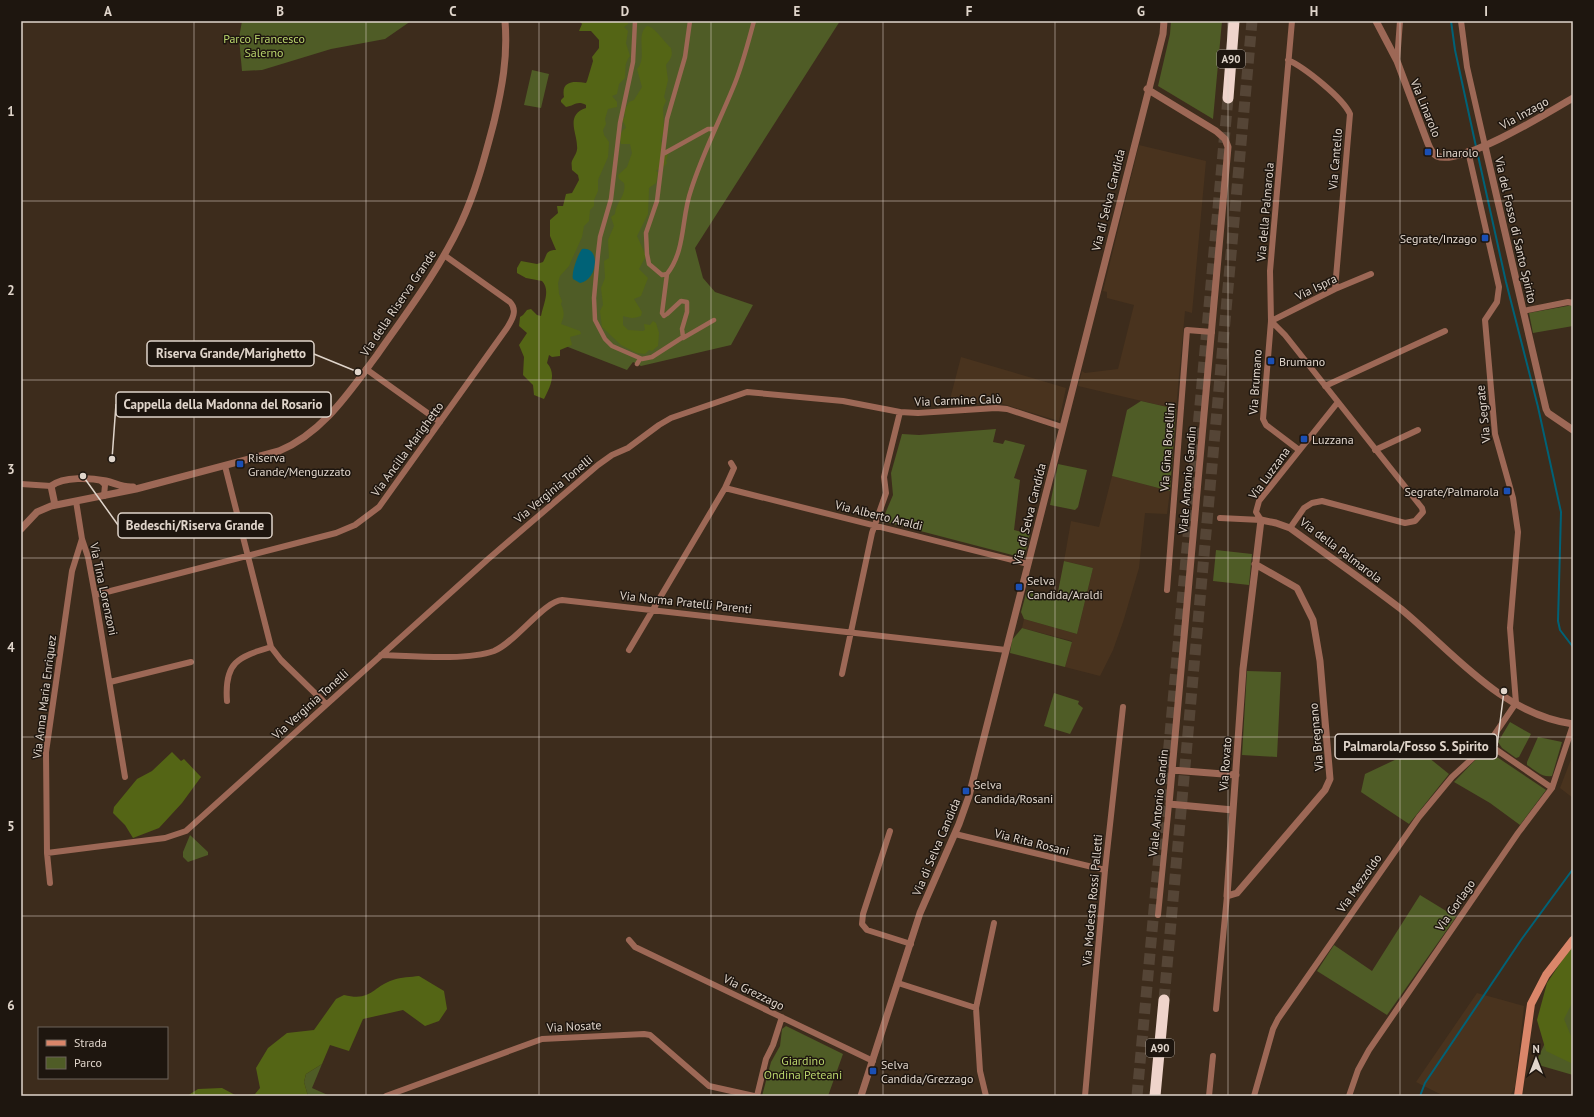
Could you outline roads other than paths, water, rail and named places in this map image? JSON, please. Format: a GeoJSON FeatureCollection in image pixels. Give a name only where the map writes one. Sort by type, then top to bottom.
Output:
{"type":"FeatureCollection","features":[{"type":"Feature","properties":{"kind":"highway","name":"A90"},"geometry":{"type":"LineString","coordinates":[[1228,98],[1234,21]]}},
{"type":"Feature","properties":{"kind":"highway","name":"A90"},"geometry":{"type":"LineString","coordinates":[[1155,1096],[1164,1000]]}},
{"type":"Feature","properties":{"kind":"main road"},"geometry":{"type":"LineString","coordinates":[[1518,1096],[1531,1004],[1546,975],[1573,940]]}},
{"type":"Feature","properties":{"kind":"street","name":"Via della Riserva Grande"},"geometry":{"type":"LineString","coordinates":[[21,529],[40,511],[55,505],[143,487],[279,451],[301,440],[325,420],[366,369],[411,307],[444,255],[471,198],[492,129],[506,64],[505,21]]}},
{"type":"Feature","properties":{"kind":"street"},"geometry":{"type":"LineString","coordinates":[[635,21],[633,62],[620,123],[611,199],[600,237],[594,306],[596,320],[605,340],[612,346],[640,359],[652,357],[714,320]]}},
{"type":"Feature","properties":{"kind":"street"},"geometry":{"type":"LineString","coordinates":[[667,274],[662,274],[650,264],[646,242],[647,227],[655,212],[658,201],[667,119],[685,57],[690,21]]}},
{"type":"Feature","properties":{"kind":"street"},"geometry":{"type":"LineString","coordinates":[[683,338],[682,329],[687,312],[687,302],[681,301],[664,316],[662,313],[667,274],[679,250],[690,192],[714,129],[734,87],[754,21]]}},
{"type":"Feature","properties":{"kind":"street","name":"Via di Selva Candida"},"geometry":{"type":"LineString","coordinates":[[861,1096],[928,895],[955,834],[969,796],[1163,34],[1164,21]]}},
{"type":"Feature","properties":{"kind":"street","name":"Via della Palmarola"},"geometry":{"type":"LineString","coordinates":[[1292,21],[1270,271],[1271,321],[1285,335],[1422,508],[1422,513],[1417,520],[1410,523],[1322,501],[1312,503],[1304,508],[1290,528],[1400,609],[1466,668],[1516,703],[1543,717],[1573,725]]}},
{"type":"Feature","properties":{"kind":"street","name":"Via Linarolo"},"geometry":{"type":"LineString","coordinates":[[1376,21],[1397,61],[1432,152],[1437,156],[1444,157],[1485,146]]}},
{"type":"Feature","properties":{"kind":"street"},"geometry":{"type":"LineString","coordinates":[[1397,61],[1400,21]]}},
{"type":"Feature","properties":{"kind":"street","name":"Via del Fosso di Santo Spirito"},"geometry":{"type":"LineString","coordinates":[[1460,21],[1467,67],[1546,410],[1573,430]]}},
{"type":"Feature","properties":{"kind":"street","name":"Via Cantello"},"geometry":{"type":"LineString","coordinates":[[1288,60],[1309,72],[1344,106],[1350,114],[1335,289]]}},
{"type":"Feature","properties":{"kind":"street","name":"Viale Antonio Gandin"},"geometry":{"type":"LineString","coordinates":[[1148,89],[1216,131],[1223,137],[1227,144],[1212,332],[1158,915]]}},
{"type":"Feature","properties":{"kind":"street","name":"Via Inzago"},"geometry":{"type":"LineString","coordinates":[[1485,146],[1527,125],[1573,98]]}},
{"type":"Feature","properties":{"kind":"street"},"geometry":{"type":"LineString","coordinates":[[663,154],[708,129],[714,129]]}},
{"type":"Feature","properties":{"kind":"street","name":"Via Segrate"},"geometry":{"type":"LineString","coordinates":[[1468,151],[1499,287],[1497,302],[1485,320],[1495,434],[1513,498],[1518,532],[1510,628],[1516,703]]}},
{"type":"Feature","properties":{"kind":"street","name":"Via Ancilla Marighetto"},"geometry":{"type":"LineString","coordinates":[[95,595],[336,533],[362,521],[388,497],[512,321],[514,311],[512,305],[444,255]]}},
{"type":"Feature","properties":{"kind":"street","name":"Via Ispra"},"geometry":{"type":"LineString","coordinates":[[1271,321],[1335,289],[1372,274]]}},
{"type":"Feature","properties":{"kind":"street"},"geometry":{"type":"LineString","coordinates":[[1523,311],[1568,302],[1573,303]]}},
{"type":"Feature","properties":{"kind":"street","name":"Via Brumano"},"geometry":{"type":"LineString","coordinates":[[1271,321],[1263,421],[1266,425],[1299,450]]}},
{"type":"Feature","properties":{"kind":"street","name":"Via Gina Borellini"},"geometry":{"type":"LineString","coordinates":[[1167,590],[1187,330],[1212,332]]}},
{"type":"Feature","properties":{"kind":"street"},"geometry":{"type":"LineString","coordinates":[[1325,386],[1445,331]]}},
{"type":"Feature","properties":{"kind":"street"},"geometry":{"type":"LineString","coordinates":[[637,364],[640,359]]}},
{"type":"Feature","properties":{"kind":"street"},"geometry":{"type":"LineString","coordinates":[[366,369],[440,422]]}},
{"type":"Feature","properties":{"kind":"street","name":"Via Verginia Tonelli"},"geometry":{"type":"LineString","coordinates":[[47,853],[165,838],[183,833],[487,560],[598,465],[612,455],[628,448],[671,418],[747,392],[843,401],[900,412]]}},
{"type":"Feature","properties":{"kind":"street","name":"Via Luzzana"},"geometry":{"type":"LineString","coordinates":[[1261,520],[1256,513],[1258,503],[1338,402]]}},
{"type":"Feature","properties":{"kind":"street","name":"Via Carmine Calò"},"geometry":{"type":"LineString","coordinates":[[900,412],[918,413],[996,408],[1007,409],[1062,427]]}},
{"type":"Feature","properties":{"kind":"street"},"geometry":{"type":"LineString","coordinates":[[842,674],[875,524],[886,493],[884,477],[900,412]]}},
{"type":"Feature","properties":{"kind":"street"},"geometry":{"type":"LineString","coordinates":[[1375,450],[1418,430]]}},
{"type":"Feature","properties":{"kind":"street"},"geometry":{"type":"LineString","coordinates":[[629,650],[726,488],[734,468],[731,463]]}},
{"type":"Feature","properties":{"kind":"street"},"geometry":{"type":"LineString","coordinates":[[225,466],[271,647],[281,660],[326,704]]}},
{"type":"Feature","properties":{"kind":"street","name":"Via della Riserva Grande"},"geometry":{"type":"LineString","coordinates":[[51,486],[56,482],[68,480],[101,481],[127,487],[143,487]]}},
{"type":"Feature","properties":{"kind":"street"},"geometry":{"type":"LineString","coordinates":[[101,481],[105,485],[104,496]]}},
{"type":"Feature","properties":{"kind":"street"},"geometry":{"type":"LineString","coordinates":[[21,484],[51,486],[55,505]]}},
{"type":"Feature","properties":{"kind":"street","name":"Via Alberto Araldi"},"geometry":{"type":"LineString","coordinates":[[726,488],[875,524],[1028,564]]}},
{"type":"Feature","properties":{"kind":"street","name":"Via Tina Lorenzoni"},"geometry":{"type":"LineString","coordinates":[[76,501],[82,540],[88,557],[95,595],[125,778]]}},
{"type":"Feature","properties":{"kind":"street"},"geometry":{"type":"LineString","coordinates":[[1220,518],[1261,520],[1290,528]]}},
{"type":"Feature","properties":{"kind":"street","name":"Via Rovato"},"geometry":{"type":"LineString","coordinates":[[1216,1009],[1227,896],[1243,669],[1261,520]]}},
{"type":"Feature","properties":{"kind":"street","name":"Via Anna Maria Enriquez"},"geometry":{"type":"LineString","coordinates":[[50,883],[47,853],[46,752],[72,571],[82,540]]}},
{"type":"Feature","properties":{"kind":"street","name":"Via Bregnano"},"geometry":{"type":"LineString","coordinates":[[1227,896],[1237,893],[1325,790],[1330,779],[1320,661],[1312,620],[1298,588],[1255,564]]}},
{"type":"Feature","properties":{"kind":"street","name":"Via Norma Pratelli Parenti"},"geometry":{"type":"LineString","coordinates":[[381,655],[424,657],[482,654],[501,647],[520,633],[549,605],[558,600],[852,631],[1006,650]]}},
{"type":"Feature","properties":{"kind":"street"},"geometry":{"type":"LineString","coordinates":[[227,701],[227,682],[234,663],[246,655],[271,647]]}},
{"type":"Feature","properties":{"kind":"street"},"geometry":{"type":"LineString","coordinates":[[110,682],[192,662]]}},
{"type":"Feature","properties":{"kind":"street","name":"Via Mezzoldo"},"geometry":{"type":"LineString","coordinates":[[1254,1096],[1273,1029],[1278,1019],[1419,817],[1452,777],[1488,744],[1516,703]]}},
{"type":"Feature","properties":{"kind":"street","name":"Via Modesta Rossi Palletti"},"geometry":{"type":"LineString","coordinates":[[1085,1096],[1105,870],[1123,707]]}},
{"type":"Feature","properties":{"kind":"street","name":"Via Gorlago"},"geometry":{"type":"LineString","coordinates":[[1349,1096],[1358,1070],[1369,1050],[1518,833],[1552,788],[1573,725]]}},
{"type":"Feature","properties":{"kind":"street"},"geometry":{"type":"LineString","coordinates":[[1488,744],[1552,788]]}},
{"type":"Feature","properties":{"kind":"street"},"geometry":{"type":"LineString","coordinates":[[1172,770],[1236,774]]}},
{"type":"Feature","properties":{"kind":"street"},"geometry":{"type":"LineString","coordinates":[[1169,804],[1233,810]]}},
{"type":"Feature","properties":{"kind":"street"},"geometry":{"type":"LineString","coordinates":[[890,831],[863,914],[862,924],[867,930],[911,944]]}},
{"type":"Feature","properties":{"kind":"street","name":"Via Rita Rosani"},"geometry":{"type":"LineString","coordinates":[[955,834],[1105,870]]}},
{"type":"Feature","properties":{"kind":"street"},"geometry":{"type":"LineString","coordinates":[[986,1096],[980,1071],[976,1008],[994,924]]}},
{"type":"Feature","properties":{"kind":"street","name":"Via Grezzago"},"geometry":{"type":"LineString","coordinates":[[629,940],[635,947],[873,1060]]}},
{"type":"Feature","properties":{"kind":"street"},"geometry":{"type":"LineString","coordinates":[[898,983],[976,1008]]}},
{"type":"Feature","properties":{"kind":"street"},"geometry":{"type":"LineString","coordinates":[[757,1096],[766,1059],[773,1045],[782,1017]]}},
{"type":"Feature","properties":{"kind":"street","name":"Via Nosate"},"geometry":{"type":"LineString","coordinates":[[386,1096],[542,1038],[644,1034],[650,1035],[709,1086],[754,1096]]}},
{"type":"Feature","properties":{"kind":"street"},"geometry":{"type":"LineString","coordinates":[[1209,1096],[1213,1056]]}},
{"type":"Feature","properties":{"kind":"water"},"geometry":{"type":"Polygon","coordinates":[[[582,249],[588,249],[592,253],[595,264],[591,276],[586,281],[580,283],[573,279],[573,272],[582,249]]]}},
{"type":"Feature","properties":{"kind":"waterway"},"geometry":{"type":"LineString","coordinates":[[1451,21],[1455,50],[1506,282],[1538,407],[1561,512],[1558,621],[1560,630],[1573,647]]}},
{"type":"Feature","properties":{"kind":"waterway"},"geometry":{"type":"LineString","coordinates":[[1420,1096],[1425,1083],[1521,940],[1573,869]]}},
{"type":"Feature","properties":{"kind":"tunnel"},"geometry":{"type":"LineString","coordinates":[[1164,1000],[1252,21]]}},
{"type":"Feature","properties":{"kind":"tunnel"},"geometry":{"type":"LineString","coordinates":[[1137,1096],[1228,98]]}},
{"type":"Feature","properties":{"kind":"place","name":"Linarolo"},"geometry":{"type":"Point","coordinates":[1428,152]}},
{"type":"Feature","properties":{"kind":"place","name":"Segrate/Inzago"},"geometry":{"type":"Point","coordinates":[1485,238]}},
{"type":"Feature","properties":{"kind":"place","name":"Brumano"},"geometry":{"type":"Point","coordinates":[1271,361]}},
{"type":"Feature","properties":{"kind":"place","name":"Riserva Grande/Marighetto"},"geometry":{"type":"Point","coordinates":[358,372]}},
{"type":"Feature","properties":{"kind":"place","name":"Luzzana"},"geometry":{"type":"Point","coordinates":[1304,439]}},
{"type":"Feature","properties":{"kind":"place","name":"Cappella della Madonna del Rosario"},"geometry":{"type":"Point","coordinates":[112,459]}},
{"type":"Feature","properties":{"kind":"place","name":"Riserva Grande/Menguzzato"},"geometry":{"type":"Point","coordinates":[240,464]}},
{"type":"Feature","properties":{"kind":"place","name":"Bedeschi/Riserva Grande"},"geometry":{"type":"Point","coordinates":[83,476]}},
{"type":"Feature","properties":{"kind":"place","name":"Segrate/Palmarola"},"geometry":{"type":"Point","coordinates":[1507,491]}},
{"type":"Feature","properties":{"kind":"place","name":"Selva Candida/Araldi"},"geometry":{"type":"Point","coordinates":[1019,587]}},
{"type":"Feature","properties":{"kind":"place","name":"Palmarola/Fosso S. Spirito"},"geometry":{"type":"Point","coordinates":[1504,691]}},
{"type":"Feature","properties":{"kind":"place","name":"Selva Candida/Rosani"},"geometry":{"type":"Point","coordinates":[966,791]}},
{"type":"Feature","properties":{"kind":"place","name":"Selva Candida/Grezzago"},"geometry":{"type":"Point","coordinates":[873,1071]}},
{"type":"Feature","properties":{"kind":"park label","name":"Parco Francesco Salerno"},"geometry":{"type":"Point","coordinates":[264,45]}},
{"type":"Feature","properties":{"kind":"park label","name":"Giardino Ondina Peteani"},"geometry":{"type":"Point","coordinates":[803,1067]}}]}
